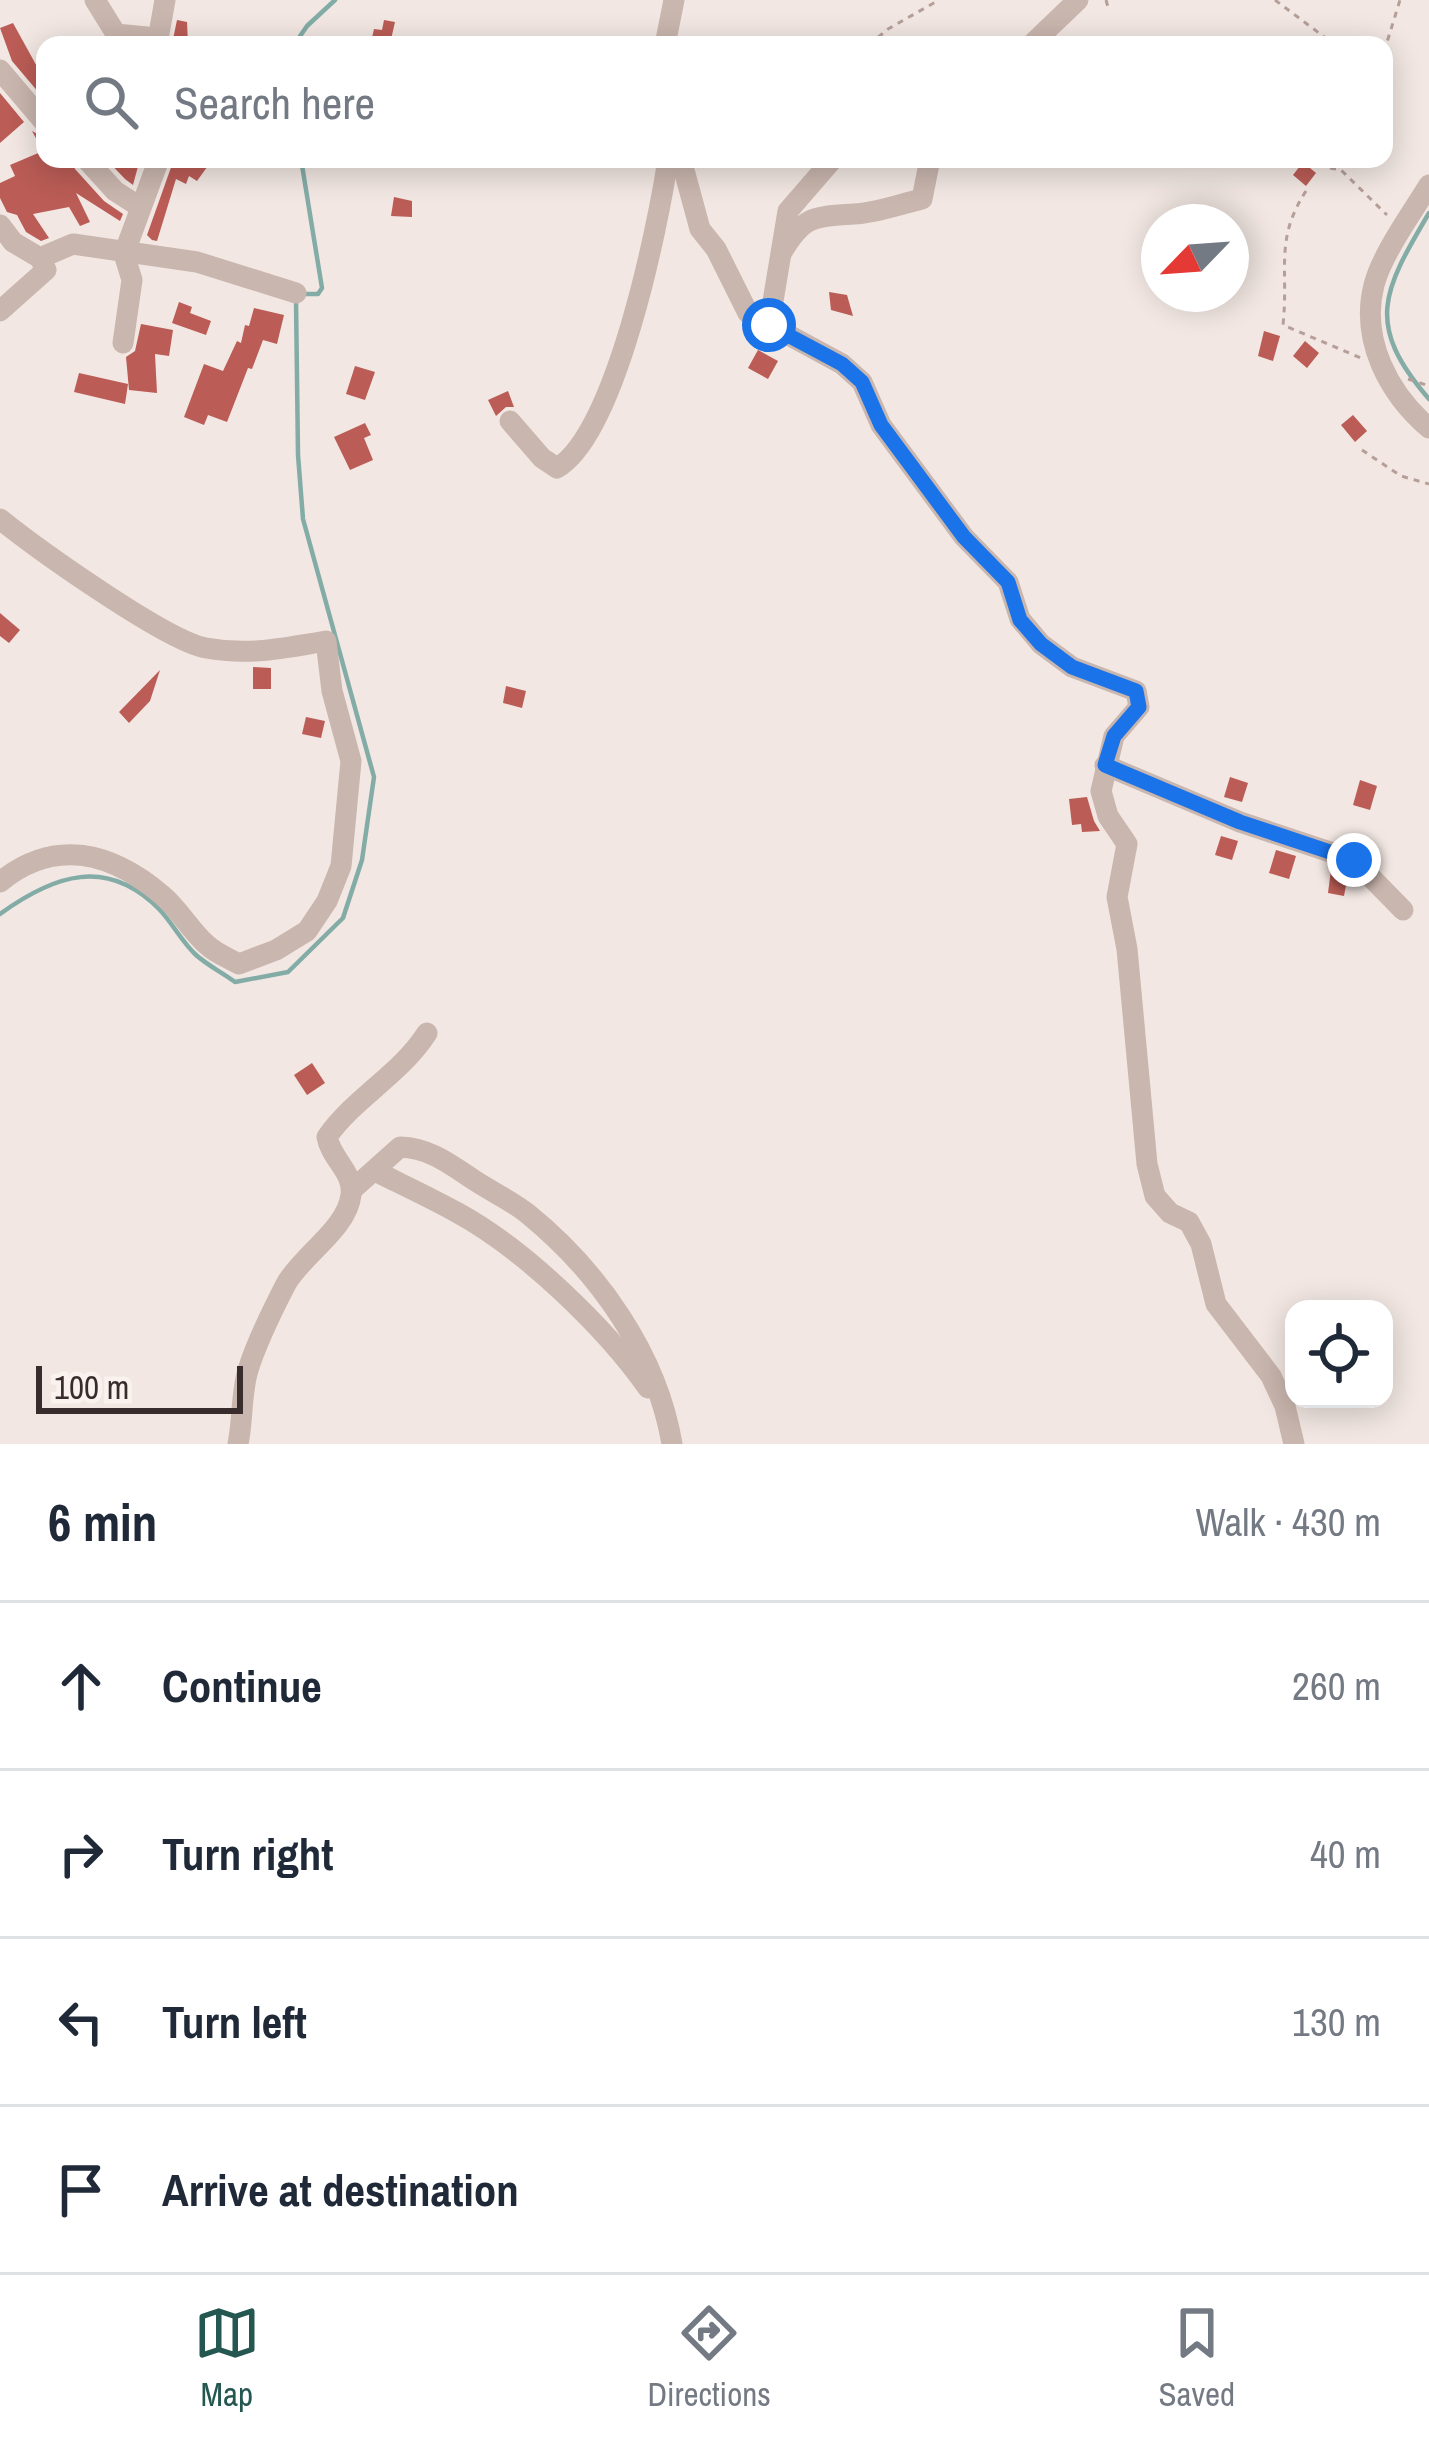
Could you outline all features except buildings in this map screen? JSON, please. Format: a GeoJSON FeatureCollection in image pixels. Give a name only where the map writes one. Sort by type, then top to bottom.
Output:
{"type":"FeatureCollection","features":[{"type":"Feature","properties":{"kind":"street"},"geometry":{"type":"LineString","coordinates":[[95,0],[116,34],[126,36]]}},
{"type":"Feature","properties":{"kind":"street"},"geometry":{"type":"LineString","coordinates":[[158,36],[165,0]]}},
{"type":"Feature","properties":{"kind":"street"},"geometry":{"type":"LineString","coordinates":[[667,36],[674,0]]}},
{"type":"Feature","properties":{"kind":"street"},"geometry":{"type":"LineString","coordinates":[[1040,36],[1078,0]]}},
{"type":"Feature","properties":{"kind":"street"},"geometry":{"type":"LineString","coordinates":[[0,70],[36,112]]}},
{"type":"Feature","properties":{"kind":"street"},"geometry":{"type":"LineString","coordinates":[[94,168],[115,191],[140,207]]}},
{"type":"Feature","properties":{"kind":"street"},"geometry":{"type":"LineString","coordinates":[[123,343],[132,280],[124,254],[156,168]]}},
{"type":"Feature","properties":{"kind":"street"},"geometry":{"type":"LineString","coordinates":[[510,422],[557,468],[584,441],[608,393],[643,288],[667,168]]}},
{"type":"Feature","properties":{"kind":"street"},"geometry":{"type":"LineString","coordinates":[[683,168],[700,229],[716,249],[748,314],[842,364],[862,382],[881,425],[964,537],[1008,582],[1020,620],[1041,644],[1072,667],[1136,691],[1139,707],[1114,736],[1101,791],[1126,844],[1117,897],[1129,969],[1147,1164],[1155,1196],[1170,1213],[1189,1222],[1201,1244],[1216,1304],[1271,1376],[1285,1406],[1294,1444]]}},
{"type":"Feature","properties":{"kind":"street"},"geometry":{"type":"LineString","coordinates":[[769,325],[788,212],[825,168]]}},
{"type":"Feature","properties":{"kind":"street"},"geometry":{"type":"LineString","coordinates":[[782,252],[796,227],[827,212],[855,214],[922,199],[928,168]]}},
{"type":"Feature","properties":{"kind":"street"},"geometry":{"type":"LineString","coordinates":[[1429,185],[1375,285],[1372,328],[1380,366],[1412,414],[1429,428]]}},
{"type":"Feature","properties":{"kind":"street"},"geometry":{"type":"LineString","coordinates":[[0,225],[13,242],[40,258],[46,270],[0,311]]}},
{"type":"Feature","properties":{"kind":"street"},"geometry":{"type":"LineString","coordinates":[[40,258],[73,244],[197,262],[296,292]]}},
{"type":"Feature","properties":{"kind":"street"},"geometry":{"type":"LineString","coordinates":[[0,519],[149,620],[200,647],[262,653],[326,641],[332,691],[351,761],[341,866],[327,901],[307,931],[276,950],[238,964],[208,946],[164,896],[111,861],[67,852],[15,870],[0,882]]}},
{"type":"Feature","properties":{"kind":"street"},"geometry":{"type":"LineString","coordinates":[[1105,765],[1240,822],[1354,860],[1403,910]]}},
{"type":"Feature","properties":{"kind":"street"},"geometry":{"type":"LineString","coordinates":[[353,1189],[329,1150],[327,1137],[342,1116],[416,1052],[427,1033]]}},
{"type":"Feature","properties":{"kind":"street"},"geometry":{"type":"LineString","coordinates":[[238,1444],[247,1373],[287,1282],[342,1216],[353,1189],[400,1147],[420,1148],[458,1167],[527,1214],[566,1250],[626,1324],[645,1356],[672,1444]]}},
{"type":"Feature","properties":{"kind":"street"},"geometry":{"type":"LineString","coordinates":[[375,1171],[462,1214],[508,1246],[617,1345],[661,1407]]}},
{"type":"Feature","properties":{"kind":"path"},"geometry":{"type":"LineString","coordinates":[[879,36],[939,0]]}},
{"type":"Feature","properties":{"kind":"path"},"geometry":{"type":"LineString","coordinates":[[1106,0],[1108,7]]}},
{"type":"Feature","properties":{"kind":"path"},"geometry":{"type":"LineString","coordinates":[[1276,0],[1323,36]]}},
{"type":"Feature","properties":{"kind":"path"},"geometry":{"type":"LineString","coordinates":[[1389,36],[1400,0]]}},
{"type":"Feature","properties":{"kind":"path"},"geometry":{"type":"LineString","coordinates":[[1330,168],[1341,170],[1402,230]]}},
{"type":"Feature","properties":{"kind":"path"},"geometry":{"type":"LineString","coordinates":[[1306,191],[1283,240],[1283,325],[1380,366]]}},
{"type":"Feature","properties":{"kind":"path"},"geometry":{"type":"LineString","coordinates":[[1362,449],[1401,476],[1429,484]]}},
{"type":"Feature","properties":{"kind":"waterway"},"geometry":{"type":"LineString","coordinates":[[300,36],[335,0]]}},
{"type":"Feature","properties":{"kind":"waterway"},"geometry":{"type":"LineString","coordinates":[[300,294],[318,294],[322,288],[302,168]]}},
{"type":"Feature","properties":{"kind":"waterway"},"geometry":{"type":"LineString","coordinates":[[1429,213],[1400,264],[1387,307],[1395,349],[1429,399]]}},
{"type":"Feature","properties":{"kind":"waterway"},"geometry":{"type":"LineString","coordinates":[[0,914],[60,881],[100,877],[120,882],[160,910],[196,955],[235,982],[288,972],[343,918],[362,860],[374,777],[303,519],[296,300]]}},
{"type":"Feature","properties":{"kind":"route"},"geometry":{"type":"LineString","coordinates":[[769,325],[842,364],[862,382],[881,425],[964,537],[1008,582],[1020,620],[1041,644],[1072,667],[1136,691],[1139,707],[1114,736],[1105,765],[1240,822],[1354,860]]}}]}
